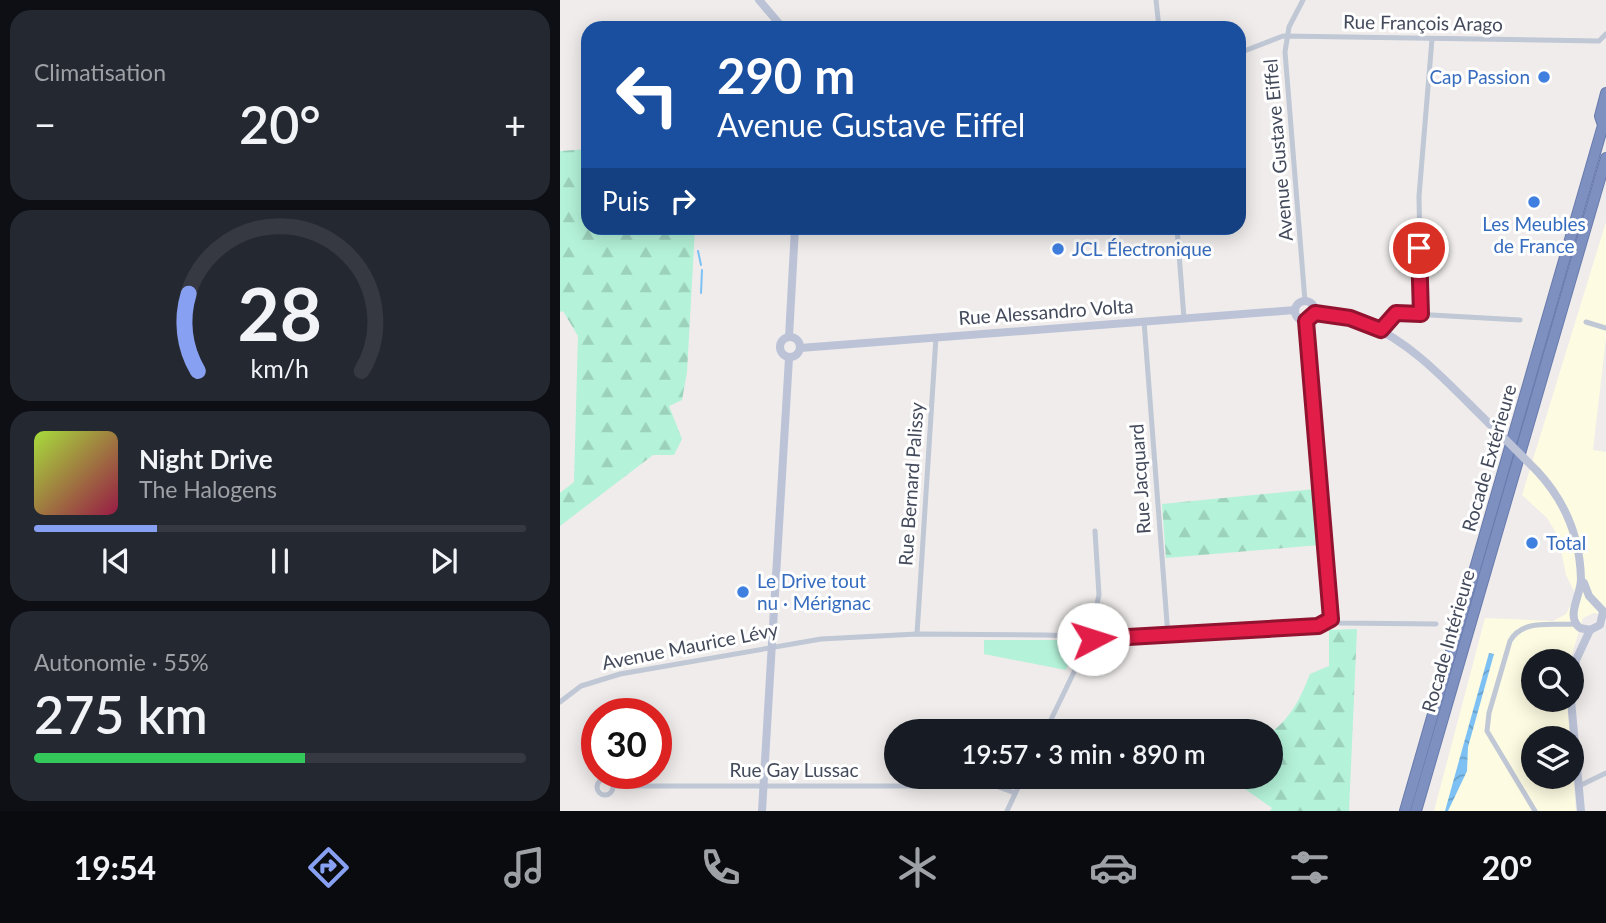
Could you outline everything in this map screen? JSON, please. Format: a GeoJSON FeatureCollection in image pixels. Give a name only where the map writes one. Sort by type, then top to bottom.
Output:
{"type":"FeatureCollection","features":[{"type":"Feature","properties":{"kind":"highway","name":"Rocade Extérieure"},"geometry":{"type":"LineString","coordinates":[[1405,811],[1604,120],[1600,116],[1606,93]]}},
{"type":"Feature","properties":{"kind":"highway","name":"Rocade Intérieure"},"geometry":{"type":"LineString","coordinates":[[1416,811],[1606,158]]}},
{"type":"Feature","properties":{"kind":"street"},"geometry":{"type":"LineString","coordinates":[[759,0],[777,21]]}},
{"type":"Feature","properties":{"kind":"street"},"geometry":{"type":"LineString","coordinates":[[1156,0],[1158,21]]}},
{"type":"Feature","properties":{"kind":"street","name":"Avenue Gustave Eiffel"},"geometry":{"type":"LineString","coordinates":[[1303,0],[1287,36],[1285,52],[1305,301]]}},
{"type":"Feature","properties":{"kind":"street","name":"Rue François Arago"},"geometry":{"type":"LineString","coordinates":[[1246,51],[1287,36],[1599,41],[1606,34]]}},
{"type":"Feature","properties":{"kind":"street"},"geometry":{"type":"LineString","coordinates":[[1421,314],[1419,196],[1432,39]]}},
{"type":"Feature","properties":{"kind":"street"},"geometry":{"type":"LineString","coordinates":[[762,811],[789,358],[780,349],[781,343],[789,337],[798,235]]}},
{"type":"Feature","properties":{"kind":"street"},"geometry":{"type":"LineString","coordinates":[[1178,235],[1184,318]]}},
{"type":"Feature","properties":{"kind":"street"},"geometry":{"type":"LineString","coordinates":[[1306,321],[1298,318],[1295,310],[1297,304],[1305,301],[1314,306],[1315,313]]}},
{"type":"Feature","properties":{"kind":"street","name":"Rue Alessandro Volta"},"geometry":{"type":"LineString","coordinates":[[800,348],[1295,310]]}},
{"type":"Feature","properties":{"kind":"street"},"geometry":{"type":"LineString","coordinates":[[1306,321],[1315,313],[1350,318],[1381,330],[1411,351],[1499,433],[1554,491],[1571,523],[1581,573],[1589,596],[1605,613],[1603,624],[1590,630],[1581,649]]}},
{"type":"Feature","properties":{"kind":"street"},"geometry":{"type":"LineString","coordinates":[[1381,330],[1396,313],[1520,320]]}},
{"type":"Feature","properties":{"kind":"street","name":"Rue Jacquard"},"geometry":{"type":"LineString","coordinates":[[1144,321],[1168,636]]}},
{"type":"Feature","properties":{"kind":"street"},"geometry":{"type":"LineString","coordinates":[[1306,321],[1331,619],[1340,623],[1436,624]]}},
{"type":"Feature","properties":{"kind":"street"},"geometry":{"type":"LineString","coordinates":[[1586,322],[1606,328]]}},
{"type":"Feature","properties":{"kind":"street"},"geometry":{"type":"LineString","coordinates":[[789,337],[797,340],[800,348],[797,354],[789,358]]}},
{"type":"Feature","properties":{"kind":"street","name":"Rue Bernard Palissy"},"geometry":{"type":"LineString","coordinates":[[917,634],[936,337]]}},
{"type":"Feature","properties":{"kind":"street"},"geometry":{"type":"LineString","coordinates":[[1052,719],[1091,640],[1099,595],[1095,531]]}},
{"type":"Feature","properties":{"kind":"street"},"geometry":{"type":"LineString","coordinates":[[1565,625],[1577,603],[1581,573]]}},
{"type":"Feature","properties":{"kind":"street"},"geometry":{"type":"LineString","coordinates":[[1577,603],[1586,599],[1595,601]]}},
{"type":"Feature","properties":{"kind":"street"},"geometry":{"type":"LineString","coordinates":[[1572,615],[1576,625],[1576,649]]}},
{"type":"Feature","properties":{"kind":"street","name":"Avenue Maurice Lévy"},"geometry":{"type":"LineString","coordinates":[[560,702],[576,690],[599,679],[773,646],[853,635],[1074,635],[1091,640],[1318,626],[1331,619]]}},
{"type":"Feature","properties":{"kind":"street"},"geometry":{"type":"LineString","coordinates":[[1535,811],[1491,740],[1488,718],[1513,635],[1526,625],[1576,625],[1590,630]]}},
{"type":"Feature","properties":{"kind":"street"},"geometry":{"type":"LineString","coordinates":[[1584,784],[1606,773]]}},
{"type":"Feature","properties":{"kind":"street","name":"Rue Gay Lussac"},"geometry":{"type":"LineString","coordinates":[[672,786],[996,786],[1016,793]]}},
{"type":"Feature","properties":{"kind":"street"},"geometry":{"type":"LineString","coordinates":[[1007,811],[1018,789]]}},
{"type":"Feature","properties":{"kind":"street"},"geometry":{"type":"LineString","coordinates":[[1579,789],[1581,811]]}},
{"type":"Feature","properties":{"kind":"shaded area"},"geometry":{"type":"Polygon","coordinates":[[[1606,222],[1606,338],[1593,450],[1606,452],[1606,615],[1594,613],[1583,618],[1574,649],[1521,649],[1521,712],[1568,712],[1569,726],[1521,726],[1521,789],[1574,789],[1576,811],[1434,811],[1485,618],[1553,621],[1566,614],[1576,595],[1566,575],[1558,536],[1547,518],[1522,495],[1606,222]]]}},
{"type":"Feature","properties":{"kind":"green space"},"geometry":{"type":"Polygon","coordinates":[[[581,150],[581,235],[695,235],[687,372],[682,400],[669,406],[682,439],[674,455],[653,455],[560,526],[560,493],[574,482],[578,336],[563,311],[560,312],[560,151],[581,150]]]}},
{"type":"Feature","properties":{"kind":"green space"},"geometry":{"type":"Polygon","coordinates":[[[1315,489],[1319,545],[1166,558],[1162,504],[1315,489]]]}},
{"type":"Feature","properties":{"kind":"green space"},"geometry":{"type":"Polygon","coordinates":[[[1357,629],[1349,811],[1270,811],[1272,808],[1245,789],[1283,789],[1283,722],[1295,706],[1310,674],[1329,666],[1329,630],[1357,629]]]}},
{"type":"Feature","properties":{"kind":"green space"},"geometry":{"type":"Polygon","coordinates":[[[984,640],[1076,642],[1066,670],[984,654],[984,640]]]}},
{"type":"Feature","properties":{"kind":"water"},"geometry":{"type":"Polygon","coordinates":[[[1489,653],[1494,654],[1468,747],[1467,771],[1448,811],[1445,811],[1489,653]]]}},
{"type":"Feature","properties":{"kind":"waterway"},"geometry":{"type":"LineString","coordinates":[[698,251],[701,265]]}},
{"type":"Feature","properties":{"kind":"waterway"},"geometry":{"type":"LineString","coordinates":[[701,293],[702,270]]}},
{"type":"Feature","properties":{"kind":"place","name":"Cap Passion"},"geometry":{"type":"Point","coordinates":[1544,77]}},
{"type":"Feature","properties":{"kind":"place","name":"Les Meubles de France"},"geometry":{"type":"Point","coordinates":[1534,202]}},
{"type":"Feature","properties":{"kind":"place","name":"JCL Électronique"},"geometry":{"type":"Point","coordinates":[1058,249]}},
{"type":"Feature","properties":{"kind":"place","name":"Total"},"geometry":{"type":"Point","coordinates":[1532,543]}},
{"type":"Feature","properties":{"kind":"place","name":"Le Drive tout nu · Mérignac"},"geometry":{"type":"Point","coordinates":[743,592]}},
{"type":"Feature","properties":{"kind":"route"},"geometry":{"type":"LineString","coordinates":[[1093,639],[1104,636],[1168,636],[1318,626],[1331,619],[1306,321],[1315,313],[1350,318],[1381,330],[1387,320],[1396,313],[1421,314],[1419,248]]}}]}
